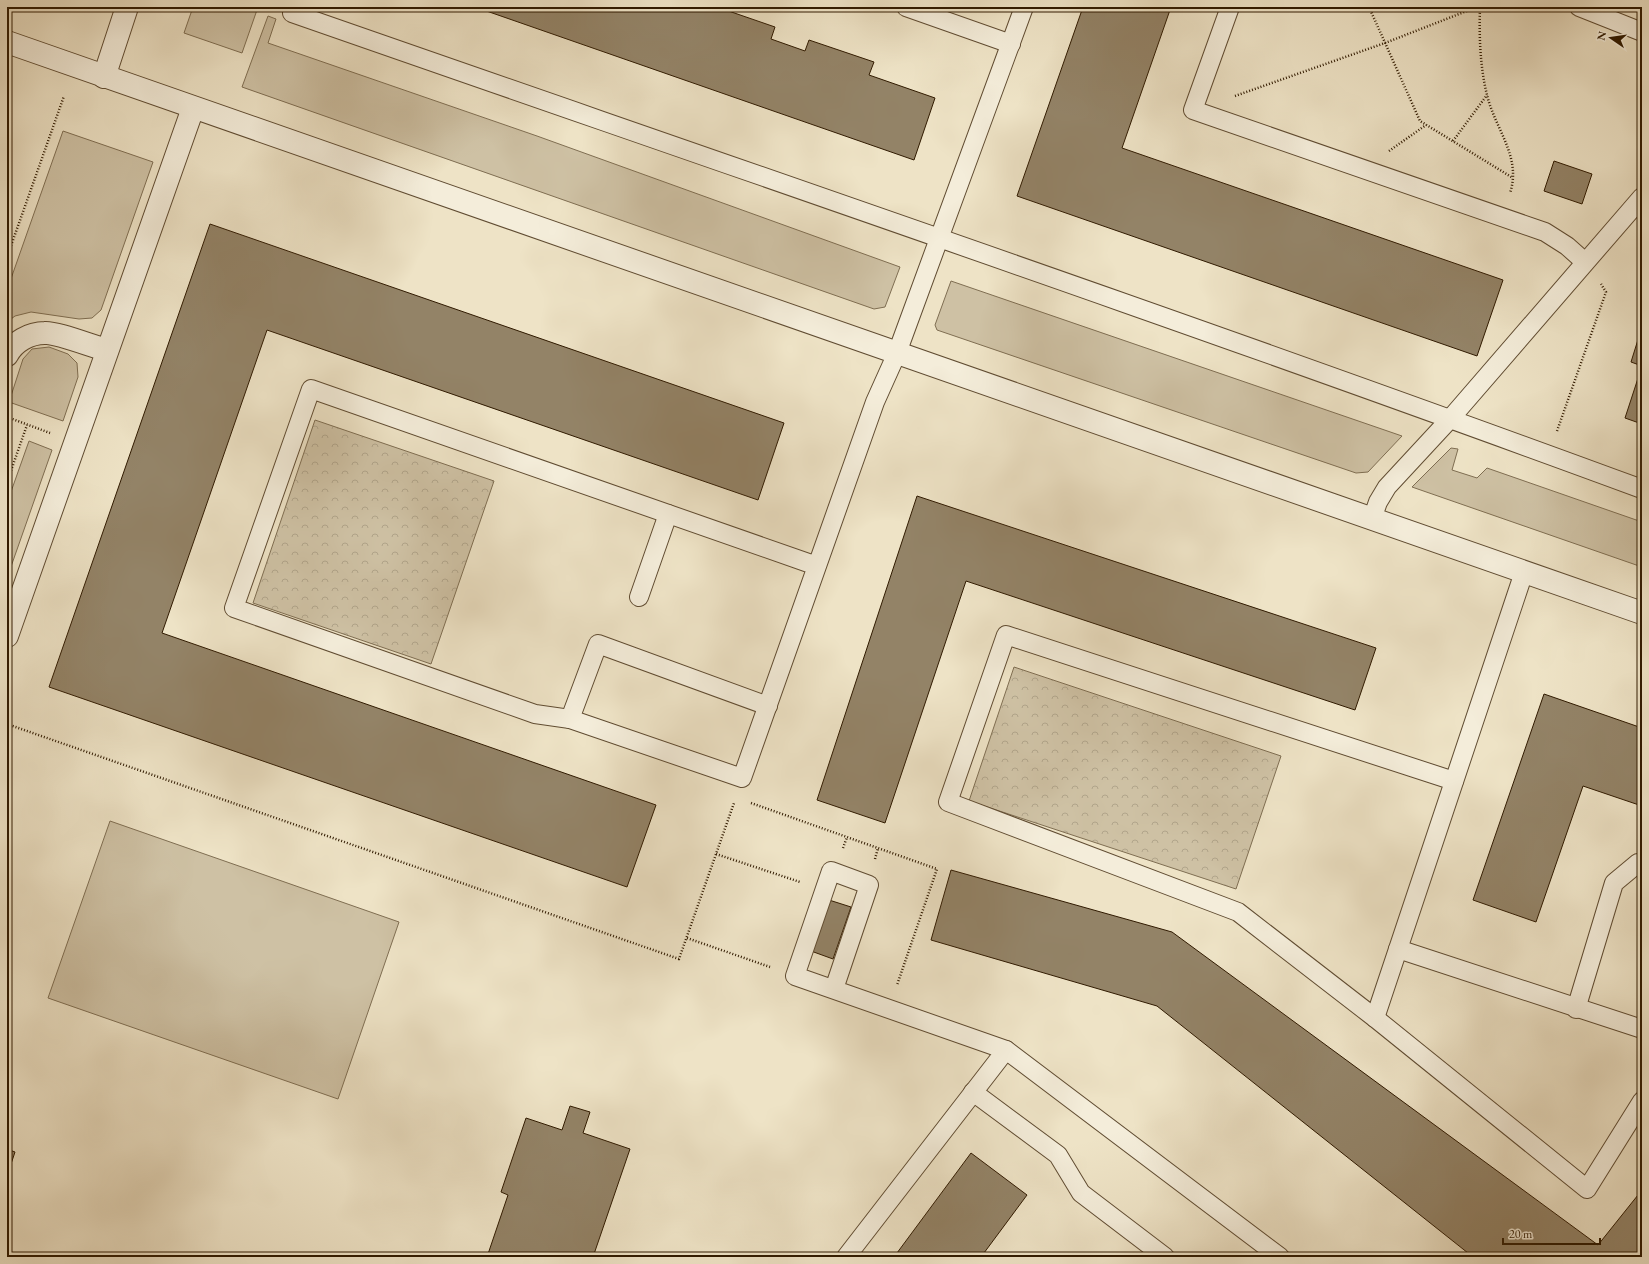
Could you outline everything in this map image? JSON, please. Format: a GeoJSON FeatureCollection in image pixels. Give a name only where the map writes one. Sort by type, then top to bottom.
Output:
{"type":"FeatureCollection","features":[{"type":"Feature","properties":{"kind":"street"},"geometry":{"type":"LineString","coordinates":[[104,77],[127,7]]}},
{"type":"Feature","properties":{"kind":"street"},"geometry":{"type":"LineString","coordinates":[[7,42],[192,108],[1642,613]]}},
{"type":"Feature","properties":{"kind":"street"},"geometry":{"type":"LineString","coordinates":[[7,636],[192,108]]}},
{"type":"Feature","properties":{"kind":"street"},"geometry":{"type":"LineString","coordinates":[[7,355],[10,349],[27,336],[46,332],[107,350]]}},
{"type":"Feature","properties":{"kind":"lane"},"geometry":{"type":"LineString","coordinates":[[906,7],[1011,44]]}},
{"type":"Feature","properties":{"kind":"lane"},"geometry":{"type":"LineString","coordinates":[[817,566],[311,389],[234,608],[535,714],[570,719],[742,778],[768,706],[875,402],[897,353],[1024,7]]}},
{"type":"Feature","properties":{"kind":"lane"},"geometry":{"type":"LineString","coordinates":[[1230,7],[1193,110],[1545,232],[1567,246],[1585,262]]}},
{"type":"Feature","properties":{"kind":"lane"},"geometry":{"type":"LineString","coordinates":[[1579,7],[1642,32]]}},
{"type":"Feature","properties":{"kind":"lane"},"geometry":{"type":"LineString","coordinates":[[292,13],[939,238],[1450,419],[1642,489]]}},
{"type":"Feature","properties":{"kind":"lane"},"geometry":{"type":"LineString","coordinates":[[1372,520],[1378,502],[1387,487],[1450,419],[1642,197]]}},
{"type":"Feature","properties":{"kind":"lane"},"geometry":{"type":"LineString","coordinates":[[639,597],[668,514]]}},
{"type":"Feature","properties":{"kind":"lane"},"geometry":{"type":"LineString","coordinates":[[1375,1018],[1524,572]]}},
{"type":"Feature","properties":{"kind":"lane"},"geometry":{"type":"LineString","coordinates":[[1454,781],[1006,635],[948,802],[1238,912],[1375,1018],[1587,1189],[1642,1101]]}},
{"type":"Feature","properties":{"kind":"lane"},"geometry":{"type":"LineString","coordinates":[[570,719],[598,644],[768,706]]}},
{"type":"Feature","properties":{"kind":"lane"},"geometry":{"type":"LineString","coordinates":[[1576,1009],[1614,883],[1638,863],[1642,864]]}},
{"type":"Feature","properties":{"kind":"lane"},"geometry":{"type":"LineString","coordinates":[[834,989],[869,885],[831,871],[795,976],[1006,1050],[1280,1257]]}},
{"type":"Feature","properties":{"kind":"lane"},"geometry":{"type":"LineString","coordinates":[[1398,949],[1576,1009],[1642,1029]]}},
{"type":"Feature","properties":{"kind":"lane"},"geometry":{"type":"LineString","coordinates":[[846,1257],[1006,1050]]}},
{"type":"Feature","properties":{"kind":"lane"},"geometry":{"type":"LineString","coordinates":[[973,1092],[1058,1155],[1081,1193],[1165,1257]]}},
{"type":"Feature","properties":{"kind":"path"},"geometry":{"type":"LineString","coordinates":[[1369,7],[1420,121],[1513,178]]}},
{"type":"Feature","properties":{"kind":"path"},"geometry":{"type":"LineString","coordinates":[[1193,110],[1386,43],[1479,7],[1481,56],[1487,95],[1513,159],[1513,178],[1502,216]]}},
{"type":"Feature","properties":{"kind":"path"},"geometry":{"type":"LineString","coordinates":[[1453,141],[1487,95]]}},
{"type":"Feature","properties":{"kind":"path"},"geometry":{"type":"LineString","coordinates":[[7,256],[64,96]]}},
{"type":"Feature","properties":{"kind":"path"},"geometry":{"type":"LineString","coordinates":[[1363,168],[1426,125]]}},
{"type":"Feature","properties":{"kind":"path"},"geometry":{"type":"LineString","coordinates":[[1548,454],[1606,292],[1585,262]]}},
{"type":"Feature","properties":{"kind":"path"},"geometry":{"type":"LineString","coordinates":[[7,418],[51,433]]}},
{"type":"Feature","properties":{"kind":"path"},"geometry":{"type":"LineString","coordinates":[[7,482],[27,425]]}},
{"type":"Feature","properties":{"kind":"path"},"geometry":{"type":"LineString","coordinates":[[7,724],[679,959],[742,778]]}},
{"type":"Feature","properties":{"kind":"path"},"geometry":{"type":"LineString","coordinates":[[716,854],[825,890]]}},
{"type":"Feature","properties":{"kind":"path"},"geometry":{"type":"LineString","coordinates":[[687,938],[795,976]]}},
{"type":"Feature","properties":{"kind":"green space"},"geometry":{"type":"Polygon","coordinates":[[[193,7],[258,7],[242,53],[184,33],[193,7]]]}},
{"type":"Feature","properties":{"kind":"green space"},"geometry":{"type":"Polygon","coordinates":[[[268,16],[276,19],[268,43],[537,136],[900,267],[885,307],[874,309],[242,87],[268,16]]]}},
{"type":"Feature","properties":{"kind":"green space"},"geometry":{"type":"Polygon","coordinates":[[[63,131],[153,162],[101,310],[92,318],[79,319],[31,312],[15,316],[7,322],[7,290],[63,131]]]}},
{"type":"Feature","properties":{"kind":"green space"},"geometry":{"type":"Polygon","coordinates":[[[951,281],[1402,436],[1368,472],[1356,473],[937,330],[935,325],[951,281]]]}},
{"type":"Feature","properties":{"kind":"green space"},"geometry":{"type":"Polygon","coordinates":[[[49,347],[68,354],[77,363],[78,377],[63,421],[9,402],[23,359],[32,349],[49,347]]]}},
{"type":"Feature","properties":{"kind":"green space"},"geometry":{"type":"Polygon","coordinates":[[[315,420],[494,481],[431,664],[253,603],[315,420]]]}},
{"type":"Feature","properties":{"kind":"green space"},"geometry":{"type":"Polygon","coordinates":[[[29,441],[52,450],[7,578],[7,503],[29,441]]]}},
{"type":"Feature","properties":{"kind":"green space"},"geometry":{"type":"Polygon","coordinates":[[[1451,448],[1458,449],[1452,470],[1477,478],[1487,468],[1642,522],[1642,567],[1412,487],[1451,448]]]}},
{"type":"Feature","properties":{"kind":"green space"},"geometry":{"type":"Polygon","coordinates":[[[1014,667],[1281,756],[1236,889],[969,801],[1014,667]]]}},
{"type":"Feature","properties":{"kind":"green space"},"geometry":{"type":"Polygon","coordinates":[[[110,821],[399,922],[338,1099],[48,998],[110,821]]]}},
{"type":"Feature","properties":{"kind":"building"},"geometry":{"type":"Polygon","coordinates":[[[475,7],[717,7],[775,27],[771,39],[805,51],[809,40],[874,62],[869,75],[935,98],[914,160],[475,7]]]}},
{"type":"Feature","properties":{"kind":"building"},"geometry":{"type":"Polygon","coordinates":[[[1083,7],[1171,7],[1122,148],[1503,280],[1477,356],[1017,196],[1083,7]]]}},
{"type":"Feature","properties":{"kind":"building"},"geometry":{"type":"Polygon","coordinates":[[[1554,161],[1592,174],[1582,204],[1544,191],[1554,161]]]}},
{"type":"Feature","properties":{"kind":"building"},"geometry":{"type":"Polygon","coordinates":[[[210,224],[784,423],[758,500],[267,330],[162,633],[656,805],[627,887],[49,687],[210,224]]]}},
{"type":"Feature","properties":{"kind":"building"},"geometry":{"type":"Polygon","coordinates":[[[1642,330],[1642,366],[1631,362],[1642,330]]]}},
{"type":"Feature","properties":{"kind":"building"},"geometry":{"type":"Polygon","coordinates":[[[1642,366],[1642,424],[1625,418],[1642,366]]]}},
{"type":"Feature","properties":{"kind":"building"},"geometry":{"type":"Polygon","coordinates":[[[917,496],[1376,648],[1355,710],[966,581],[885,823],[817,800],[917,496]]]}},
{"type":"Feature","properties":{"kind":"building"},"geometry":{"type":"Polygon","coordinates":[[[1544,694],[1642,728],[1642,806],[1583,786],[1536,922],[1473,900],[1544,694]]]}},
{"type":"Feature","properties":{"kind":"building"},"geometry":{"type":"Polygon","coordinates":[[[951,870],[1172,932],[1598,1245],[1642,1190],[1642,1257],[1473,1257],[1157,1006],[931,940],[951,870]]]}},
{"type":"Feature","properties":{"kind":"building"},"geometry":{"type":"Polygon","coordinates":[[[829,900],[851,907],[833,959],[811,951],[829,900]]]}},
{"type":"Feature","properties":{"kind":"building"},"geometry":{"type":"Polygon","coordinates":[[[570,1106],[590,1112],[583,1133],[630,1149],[593,1257],[487,1257],[508,1195],[501,1192],[526,1118],[562,1130],[570,1106]]]}},
{"type":"Feature","properties":{"kind":"building"},"geometry":{"type":"Polygon","coordinates":[[[7,1149],[15,1152],[7,1176],[7,1149]]]}},
{"type":"Feature","properties":{"kind":"building"},"geometry":{"type":"Polygon","coordinates":[[[971,1153],[1027,1195],[981,1257],[894,1257],[971,1153]]]}}]}
